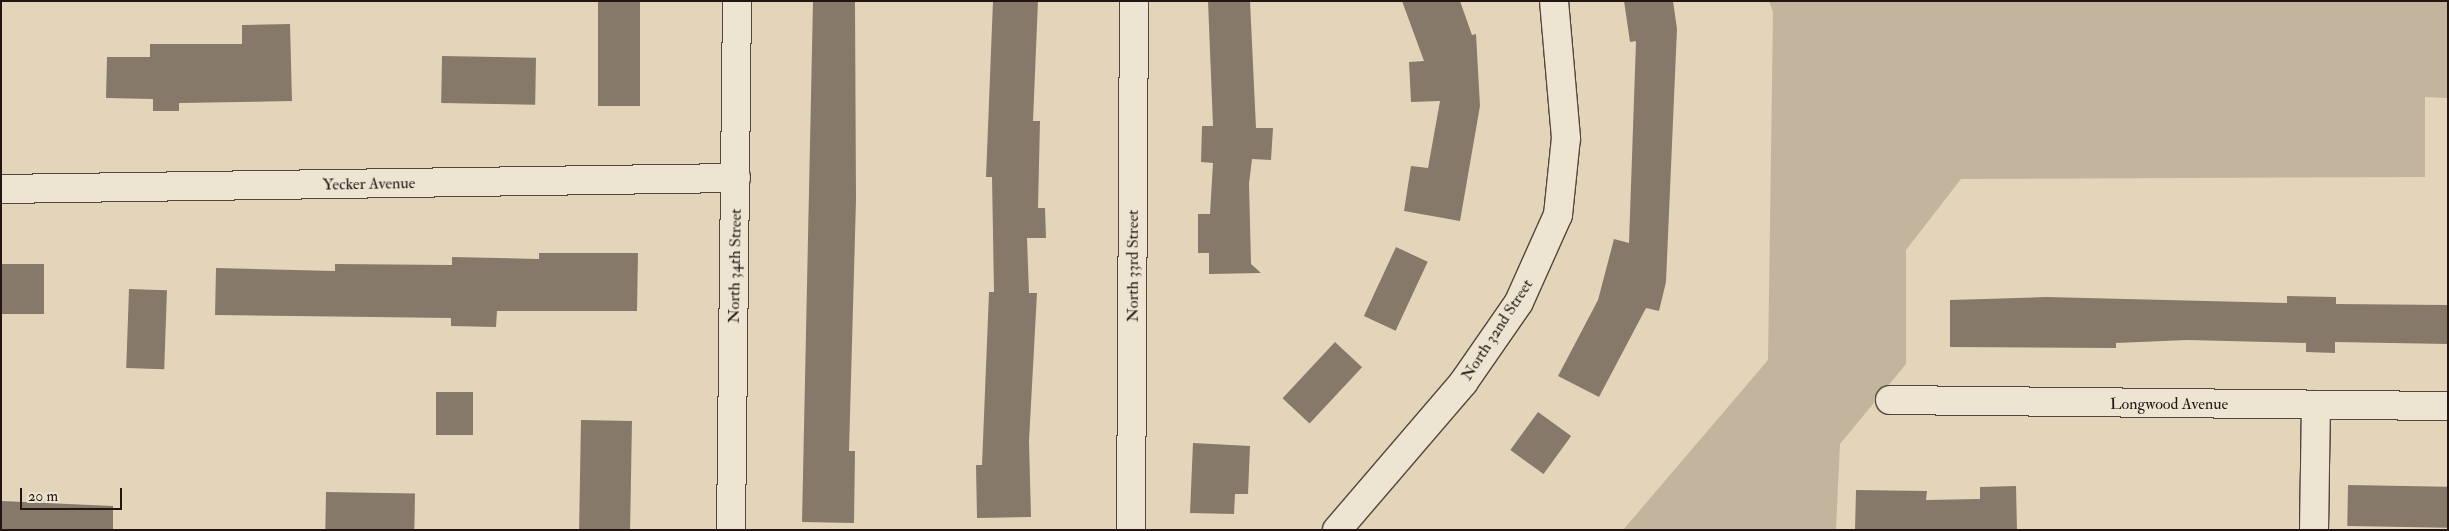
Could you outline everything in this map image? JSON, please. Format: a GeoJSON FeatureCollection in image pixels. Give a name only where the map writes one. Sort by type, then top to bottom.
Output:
{"type":"FeatureCollection","features":[{"type":"Feature","properties":{"kind":"street","name":"North 34th Street"},"geometry":{"type":"LineString","coordinates":[[730,530],[737,1]]}},
{"type":"Feature","properties":{"kind":"street","name":"North 33rd Street"},"geometry":{"type":"LineString","coordinates":[[1131,530],[1134,1]]}},
{"type":"Feature","properties":{"kind":"street","name":"North 32nd Street"},"geometry":{"type":"LineString","coordinates":[[1337,530],[1463,382],[1519,302],[1555,224],[1566,138],[1554,1]]}},
{"type":"Feature","properties":{"kind":"street","name":"Yecker Avenue"},"geometry":{"type":"LineString","coordinates":[[1,190],[736,178]]}},
{"type":"Feature","properties":{"kind":"street","name":"Longwood Avenue"},"geometry":{"type":"LineString","coordinates":[[1890,400],[2448,406]]}},
{"type":"Feature","properties":{"kind":"street"},"geometry":{"type":"LineString","coordinates":[[2314,530],[2316,405]]}},
{"type":"Feature","properties":{"kind":"shaded area"},"geometry":{"type":"Polygon","coordinates":[[[1769,1],[2448,1],[2448,98],[2425,97],[2425,177],[1961,179],[1906,250],[1906,364],[1840,444],[1836,530],[1623,530],[1768,360],[1773,12],[1769,1]]]}},
{"type":"Feature","properties":{"kind":"building"},"geometry":{"type":"Polygon","coordinates":[[[598,1],[640,1],[640,106],[598,106],[598,1]]]}},
{"type":"Feature","properties":{"kind":"building"},"geometry":{"type":"Polygon","coordinates":[[[813,1],[855,1],[856,200],[849,451],[855,451],[854,523],[802,522],[813,1]]]}},
{"type":"Feature","properties":{"kind":"building"},"geometry":{"type":"Polygon","coordinates":[[[993,1],[1038,1],[1033,121],[1040,121],[1038,208],[1045,208],[1046,238],[1027,238],[1029,293],[1037,293],[1029,441],[1031,517],[977,518],[976,465],[982,465],[989,292],[994,292],[992,177],[986,177],[993,1]]]}},
{"type":"Feature","properties":{"kind":"building"},"geometry":{"type":"Polygon","coordinates":[[[1208,1],[1250,1],[1256,128],[1273,128],[1271,160],[1252,159],[1249,184],[1251,264],[1261,273],[1209,274],[1209,253],[1198,253],[1198,214],[1210,214],[1213,163],[1201,162],[1202,126],[1213,126],[1208,1]]]}},
{"type":"Feature","properties":{"kind":"building"},"geometry":{"type":"Polygon","coordinates":[[[1402,1],[1460,1],[1472,35],[1476,34],[1480,106],[1460,221],[1404,211],[1411,166],[1428,168],[1440,101],[1411,102],[1409,62],[1424,61],[1402,1]]]}},
{"type":"Feature","properties":{"kind":"building"},"geometry":{"type":"Polygon","coordinates":[[[1624,1],[1673,1],[1677,29],[1666,282],[1659,311],[1646,308],[1599,397],[1558,376],[1598,300],[1614,239],[1629,243],[1636,41],[1630,42],[1624,1]]]}},
{"type":"Feature","properties":{"kind":"building"},"geometry":{"type":"Polygon","coordinates":[[[290,24],[292,101],[179,103],[179,111],[153,111],[153,99],[106,98],[107,57],[150,57],[150,44],[242,44],[242,25],[290,24]]]}},
{"type":"Feature","properties":{"kind":"building"},"geometry":{"type":"Polygon","coordinates":[[[442,56],[536,58],[535,105],[441,103],[442,56]]]}},
{"type":"Feature","properties":{"kind":"building"},"geometry":{"type":"Polygon","coordinates":[[[1396,247],[1428,262],[1396,331],[1364,316],[1396,247]]]}},
{"type":"Feature","properties":{"kind":"building"},"geometry":{"type":"Polygon","coordinates":[[[539,253],[638,253],[637,311],[497,311],[496,327],[451,326],[451,318],[215,315],[216,268],[335,271],[335,264],[452,265],[452,257],[539,259],[539,253]]]}},
{"type":"Feature","properties":{"kind":"building"},"geometry":{"type":"Polygon","coordinates":[[[1,264],[44,264],[44,314],[1,314],[1,264]]]}},
{"type":"Feature","properties":{"kind":"building"},"geometry":{"type":"Polygon","coordinates":[[[129,289],[167,290],[164,369],[126,368],[129,289]]]}},
{"type":"Feature","properties":{"kind":"building"},"geometry":{"type":"Polygon","coordinates":[[[2287,296],[2336,297],[2336,304],[2448,305],[2448,344],[2335,342],[2335,353],[2306,352],[2306,343],[2187,340],[2116,343],[2116,348],[1950,347],[1950,300],[2046,297],[2287,303],[2287,296]]]}},
{"type":"Feature","properties":{"kind":"building"},"geometry":{"type":"Polygon","coordinates":[[[1335,342],[1362,367],[1310,424],[1282,398],[1335,342]]]}},
{"type":"Feature","properties":{"kind":"building"},"geometry":{"type":"Polygon","coordinates":[[[436,392],[473,392],[473,435],[436,435],[436,392]]]}},
{"type":"Feature","properties":{"kind":"building"},"geometry":{"type":"Polygon","coordinates":[[[1538,412],[1571,436],[1544,474],[1510,450],[1538,412]]]}},
{"type":"Feature","properties":{"kind":"building"},"geometry":{"type":"Polygon","coordinates":[[[581,420],[632,421],[630,530],[579,530],[581,420]]]}},
{"type":"Feature","properties":{"kind":"building"},"geometry":{"type":"Polygon","coordinates":[[[1193,443],[1250,446],[1248,494],[1235,494],[1234,514],[1190,513],[1193,443]]]}},
{"type":"Feature","properties":{"kind":"building"},"geometry":{"type":"Polygon","coordinates":[[[2348,485],[2448,487],[2447,528],[2347,526],[2348,485]]]}},
{"type":"Feature","properties":{"kind":"building"},"geometry":{"type":"Polygon","coordinates":[[[2016,486],[2017,530],[1855,530],[1856,490],[1927,491],[1926,500],[1980,499],[1980,487],[2016,486]]]}},
{"type":"Feature","properties":{"kind":"building"},"geometry":{"type":"Polygon","coordinates":[[[326,492],[415,494],[414,530],[325,530],[326,492]]]}},
{"type":"Feature","properties":{"kind":"building"},"geometry":{"type":"Polygon","coordinates":[[[1,501],[113,506],[113,530],[1,530],[1,501]]]}}]}
